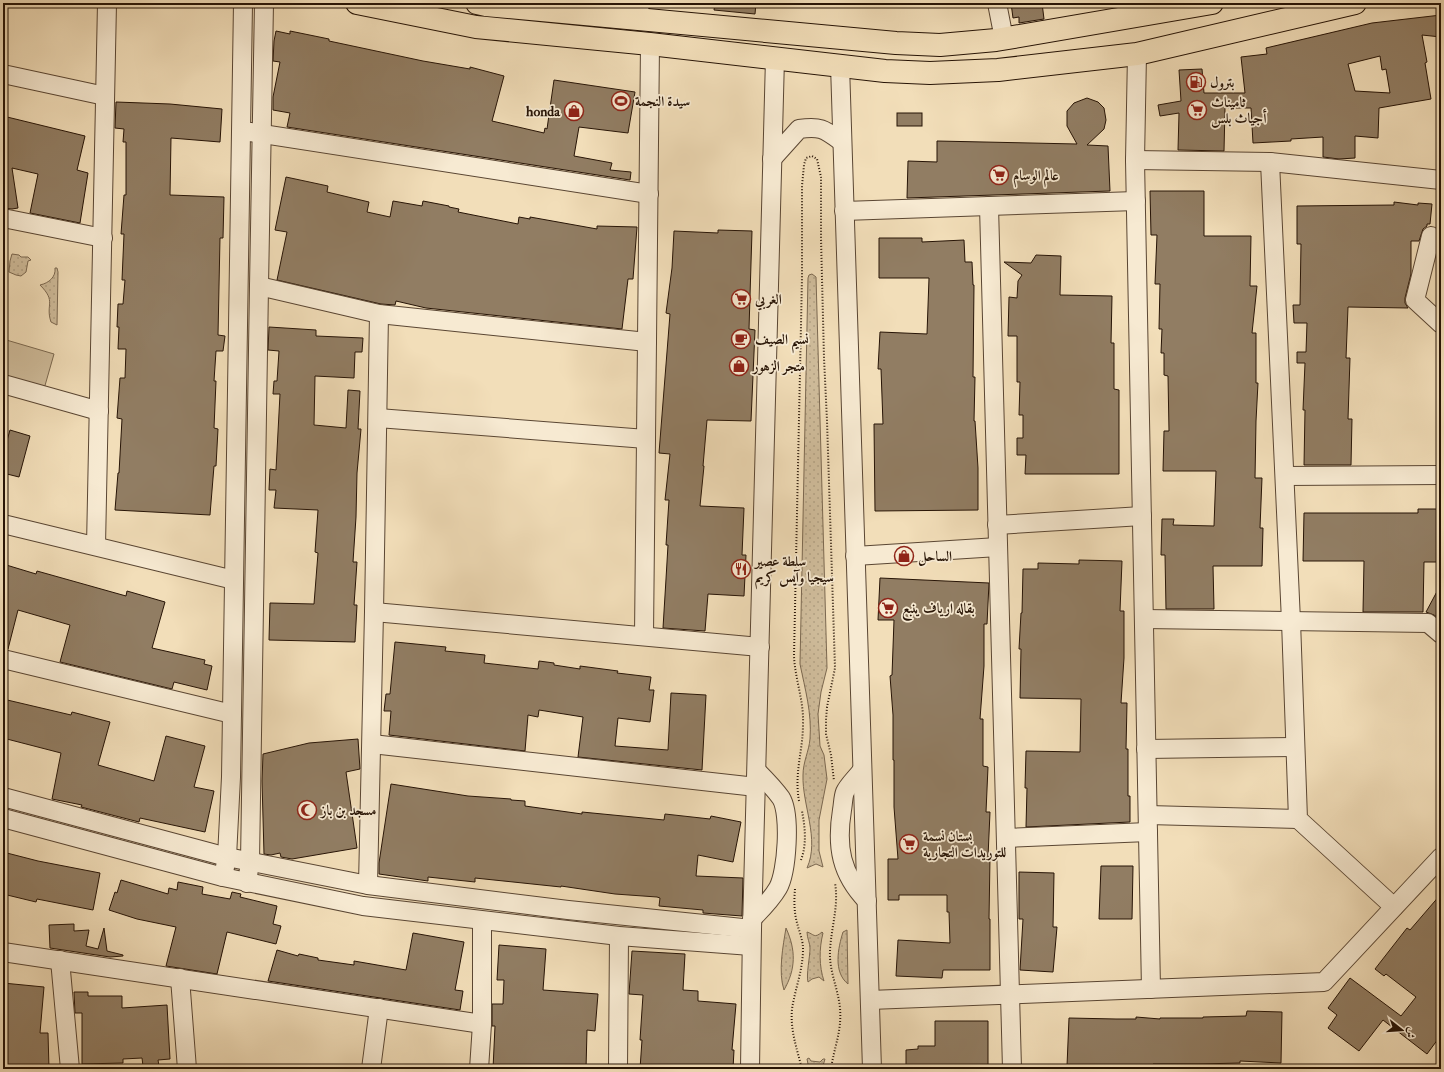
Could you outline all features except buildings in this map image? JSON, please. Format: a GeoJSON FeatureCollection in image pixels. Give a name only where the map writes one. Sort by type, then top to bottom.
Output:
{"type":"FeatureCollection","features":[{"type":"Feature","properties":{"kind":"main road"},"geometry":{"type":"LineString","coordinates":[[357,3],[476,27],[650,44],[885,71],[930,73],[998,70],[1137,54],[1355,3]]}},
{"type":"Feature","properties":{"kind":"main road"},"geometry":{"type":"LineString","coordinates":[[477,3],[639,11],[896,44],[940,45],[1004,39],[1212,3]]}},
{"type":"Feature","properties":{"kind":"street"},"geometry":{"type":"LineString","coordinates":[[96,546],[107,3]]}},
{"type":"Feature","properties":{"kind":"street"},"geometry":{"type":"LineString","coordinates":[[223,877],[228,857],[231,777],[243,3]]}},
{"type":"Feature","properties":{"kind":"street"},"geometry":{"type":"LineString","coordinates":[[247,883],[250,862],[264,3]]}},
{"type":"Feature","properties":{"kind":"street"},"geometry":{"type":"LineString","coordinates":[[997,3],[1004,39]]}},
{"type":"Feature","properties":{"kind":"street"},"geometry":{"type":"LineString","coordinates":[[644,636],[650,44]]}},
{"type":"Feature","properties":{"kind":"street"},"geometry":{"type":"LineString","coordinates":[[1137,54],[1135,160],[1151,989]]}},
{"type":"Feature","properties":{"kind":"street"},"geometry":{"type":"LineString","coordinates":[[750,1069],[752,931],[775,58]]}},
{"type":"Feature","properties":{"kind":"street"},"geometry":{"type":"LineString","coordinates":[[840,65],[872,1069]]}},
{"type":"Feature","properties":{"kind":"street"},"geometry":{"type":"LineString","coordinates":[[3,74],[105,96]]}},
{"type":"Feature","properties":{"kind":"street"},"geometry":{"type":"LineString","coordinates":[[772,159],[799,129],[814,127],[825,130],[842,142]]}},
{"type":"Feature","properties":{"kind":"street"},"geometry":{"type":"LineString","coordinates":[[242,132],[649,194]]}},
{"type":"Feature","properties":{"kind":"street"},"geometry":{"type":"LineString","coordinates":[[1135,160],[1270,162],[1441,180]]}},
{"type":"Feature","properties":{"kind":"street"},"geometry":{"type":"LineString","coordinates":[[1270,162],[1285,476],[1298,819]]}},
{"type":"Feature","properties":{"kind":"street"},"geometry":{"type":"LineString","coordinates":[[844,211],[1136,201]]}},
{"type":"Feature","properties":{"kind":"street"},"geometry":{"type":"LineString","coordinates":[[988,206],[1012,1069]]}},
{"type":"Feature","properties":{"kind":"street"},"geometry":{"type":"LineString","coordinates":[[3,218],[102,238]]}},
{"type":"Feature","properties":{"kind":"street"},"geometry":{"type":"LineString","coordinates":[[1441,245],[1431,236],[1415,300],[1441,324]]}},
{"type":"Feature","properties":{"kind":"street"},"geometry":{"type":"LineString","coordinates":[[259,286],[379,314],[647,342]]}},
{"type":"Feature","properties":{"kind":"street"},"geometry":{"type":"LineString","coordinates":[[368,885],[372,744],[379,314]]}},
{"type":"Feature","properties":{"kind":"street"},"geometry":{"type":"LineString","coordinates":[[3,384],[99,411]]}},
{"type":"Feature","properties":{"kind":"street"},"geometry":{"type":"LineString","coordinates":[[378,418],[646,439]]}},
{"type":"Feature","properties":{"kind":"street"},"geometry":{"type":"LineString","coordinates":[[1285,476],[1441,475]]}},
{"type":"Feature","properties":{"kind":"street"},"geometry":{"type":"LineString","coordinates":[[997,525],[1142,516]]}},
{"type":"Feature","properties":{"kind":"street"},"geometry":{"type":"LineString","coordinates":[[3,524],[234,580]]}},
{"type":"Feature","properties":{"kind":"street"},"geometry":{"type":"LineString","coordinates":[[855,556],[998,547]]}},
{"type":"Feature","properties":{"kind":"street"},"geometry":{"type":"LineString","coordinates":[[374,612],[760,647]]}},
{"type":"Feature","properties":{"kind":"street"},"geometry":{"type":"LineString","coordinates":[[1144,619],[1428,623],[1441,634]]}},
{"type":"Feature","properties":{"kind":"street"},"geometry":{"type":"LineString","coordinates":[[3,659],[232,714]]}},
{"type":"Feature","properties":{"kind":"street"},"geometry":{"type":"LineString","coordinates":[[372,744],[756,779],[782,800],[786,818],[787,841],[784,863],[778,887],[752,931]]}},
{"type":"Feature","properties":{"kind":"street"},"geometry":{"type":"LineString","coordinates":[[1146,749],[1296,747]]}},
{"type":"Feature","properties":{"kind":"street"},"geometry":{"type":"LineString","coordinates":[[862,770],[845,791],[841,817],[840,845],[845,870],[857,891],[867,901]]}},
{"type":"Feature","properties":{"kind":"street"},"geometry":{"type":"LineString","coordinates":[[3,797],[228,857],[368,885],[752,931]]}},
{"type":"Feature","properties":{"kind":"street"},"geometry":{"type":"LineString","coordinates":[[3,818],[247,883],[364,906],[619,936],[752,931]]}},
{"type":"Feature","properties":{"kind":"street"},"geometry":{"type":"LineString","coordinates":[[1006,838],[1148,823],[1298,819],[1394,907]]}},
{"type":"Feature","properties":{"kind":"street"},"geometry":{"type":"LineString","coordinates":[[870,1000],[1324,982],[1441,857]]}},
{"type":"Feature","properties":{"kind":"street"},"geometry":{"type":"LineString","coordinates":[[479,1069],[482,1024],[482,921]]}},
{"type":"Feature","properties":{"kind":"street"},"geometry":{"type":"LineString","coordinates":[[618,1069],[619,936]]}},
{"type":"Feature","properties":{"kind":"street"},"geometry":{"type":"LineString","coordinates":[[3,952],[482,1024]]}},
{"type":"Feature","properties":{"kind":"street"},"geometry":{"type":"LineString","coordinates":[[60,960],[70,1069]]}},
{"type":"Feature","properties":{"kind":"street"},"geometry":{"type":"LineString","coordinates":[[180,978],[187,1069]]}},
{"type":"Feature","properties":{"kind":"street"},"geometry":{"type":"LineString","coordinates":[[371,1069],[379,1008]]}},
{"type":"Feature","properties":{"kind":"path"},"geometry":{"type":"LineString","coordinates":[[800,804],[797,773],[803,724],[802,705],[794,667],[794,656],[802,277],[802,186],[806,158],[812,156],[817,159],[821,176],[824,352],[835,668],[826,707],[826,734],[831,755],[834,782]]}},
{"type":"Feature","properties":{"kind":"path"},"geometry":{"type":"LineString","coordinates":[[800,864],[804,853],[805,840],[804,823],[801,810]]}},
{"type":"Feature","properties":{"kind":"path"},"geometry":{"type":"LineString","coordinates":[[831,1069],[832,1058],[841,1026],[840,1007],[830,965],[830,944],[836,909],[835,881]]}},
{"type":"Feature","properties":{"kind":"path"},"geometry":{"type":"LineString","coordinates":[[795,883],[794,901],[796,921],[803,949],[792,1018],[794,1041],[802,1069]]}},
{"type":"Feature","properties":{"kind":"shaded area"},"geometry":{"type":"Polygon","coordinates":[[[12,254],[19,255],[21,257],[28,257],[31,260],[28,261],[26,272],[21,276],[9,272],[12,254]]]}},
{"type":"Feature","properties":{"kind":"shaded area"},"geometry":{"type":"Polygon","coordinates":[[[55,268],[57,268],[58,272],[57,325],[51,322],[48,295],[40,285],[46,283],[53,277],[55,268]]]}},
{"type":"Feature","properties":{"kind":"shaded area"},"geometry":{"type":"Polygon","coordinates":[[[812,274],[816,277],[827,668],[821,692],[818,714],[820,746],[824,755],[827,779],[819,820],[819,851],[823,867],[816,864],[807,868],[811,857],[812,845],[810,822],[803,786],[803,775],[809,743],[810,720],[808,701],[800,664],[808,278],[809,275],[812,274]]]}},
{"type":"Feature","properties":{"kind":"shaded area"},"geometry":{"type":"Polygon","coordinates":[[[3,339],[54,354],[44,389],[3,378],[3,339]]]}},
{"type":"Feature","properties":{"kind":"shaded area"},"geometry":{"type":"Polygon","coordinates":[[[786,928],[792,944],[793,967],[784,990],[781,967],[786,928]]]}},
{"type":"Feature","properties":{"kind":"shaded area"},"geometry":{"type":"Polygon","coordinates":[[[847,930],[848,984],[840,973],[838,960],[838,952],[843,932],[847,930]]]}},
{"type":"Feature","properties":{"kind":"shaded area"},"geometry":{"type":"Polygon","coordinates":[[[807,932],[816,936],[822,932],[823,933],[820,957],[824,981],[819,977],[808,982],[807,975],[810,944],[807,932]]]}},
{"type":"Feature","properties":{"kind":"shaded area"},"geometry":{"type":"Polygon","coordinates":[[[809,1058],[811,1061],[820,1062],[825,1059],[822,1069],[809,1069],[807,1059],[809,1058]]]}},
{"type":"Feature","properties":{"kind":"place","name":"بترول"},"geometry":{"type":"Point","coordinates":[1196,82]}},
{"type":"Feature","properties":{"kind":"place","name":"سيدة النجمة"},"geometry":{"type":"Point","coordinates":[621,101]}},
{"type":"Feature","properties":{"kind":"place","name":"ثاميناث أجياث بلس"},"geometry":{"type":"Point","coordinates":[1197,110]}},
{"type":"Feature","properties":{"kind":"place","name":"honda"},"geometry":{"type":"Point","coordinates":[574,111]}},
{"type":"Feature","properties":{"kind":"place","name":"عالم الوسام"},"geometry":{"type":"Point","coordinates":[999,175]}},
{"type":"Feature","properties":{"kind":"place","name":"الغربي"},"geometry":{"type":"Point","coordinates":[741,299]}},
{"type":"Feature","properties":{"kind":"place","name":"نسيم الصيف"},"geometry":{"type":"Point","coordinates":[741,339]}},
{"type":"Feature","properties":{"kind":"place","name":"متجر الزهور"},"geometry":{"type":"Point","coordinates":[739,366]}},
{"type":"Feature","properties":{"kind":"place","name":"الساحل"},"geometry":{"type":"Point","coordinates":[904,556]}},
{"type":"Feature","properties":{"kind":"place","name":"سلطة عصير سيجيا وآيس كريم"},"geometry":{"type":"Point","coordinates":[741,569]}},
{"type":"Feature","properties":{"kind":"place","name":"بقاله ارياف ينبع"},"geometry":{"type":"Point","coordinates":[888,608]}},
{"type":"Feature","properties":{"kind":"place","name":"مسجد بن باز"},"geometry":{"type":"Point","coordinates":[307,810]}},
{"type":"Feature","properties":{"kind":"place","name":"بستان نسمة للتوريدات التجارية"},"geometry":{"type":"Point","coordinates":[909,844]}}]}
